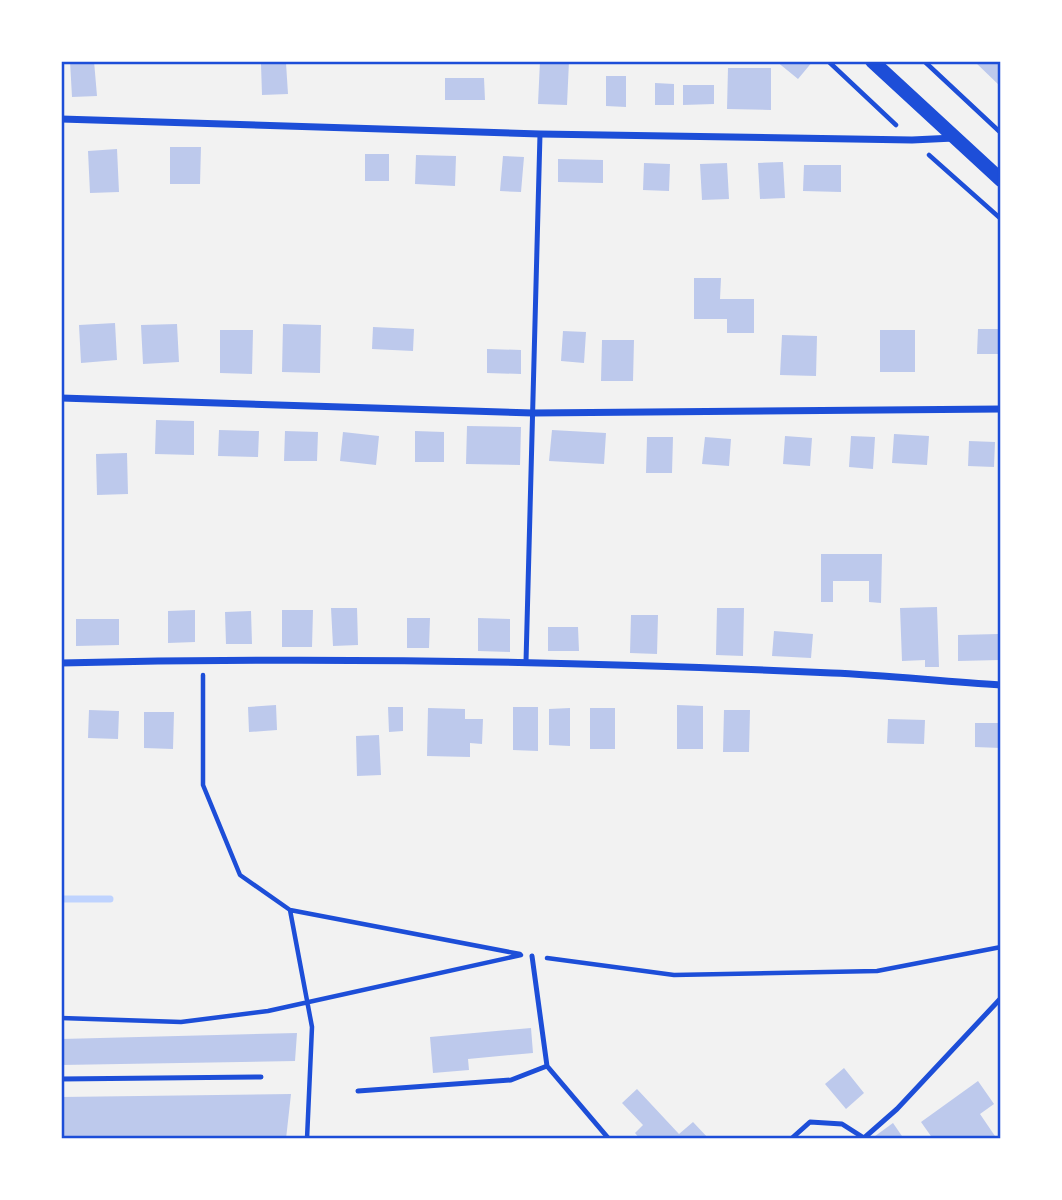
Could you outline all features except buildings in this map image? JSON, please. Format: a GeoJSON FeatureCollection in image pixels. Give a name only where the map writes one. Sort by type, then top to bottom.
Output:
{"type":"FeatureCollection","features":[{"type":"Feature","properties":{"kind":"main road"},"geometry":{"type":"LineString","coordinates":[[872,61],[1001,180]]}},
{"type":"Feature","properties":{"kind":"street"},"geometry":{"type":"LineString","coordinates":[[61,119],[540,134],[912,140],[955,138]]}},
{"type":"Feature","properties":{"kind":"street"},"geometry":{"type":"LineString","coordinates":[[61,398],[533,413],[1001,409]]}},
{"type":"Feature","properties":{"kind":"street"},"geometry":{"type":"LineString","coordinates":[[61,663],[203,660],[526,662],[835,673],[1001,685]]}},
{"type":"Feature","properties":{"kind":"lane"},"geometry":{"type":"LineString","coordinates":[[526,662],[540,134]]}},
{"type":"Feature","properties":{"kind":"lane"},"geometry":{"type":"LineString","coordinates":[[533,956],[547,1066],[608,1139]]}},
{"type":"Feature","properties":{"kind":"lane"},"geometry":{"type":"LineString","coordinates":[[791,1139],[810,1122],[842,1124],[864,1138],[897,1109],[1001,998]]}},
{"type":"Feature","properties":{"kind":"lane"},"geometry":{"type":"LineString","coordinates":[[358,1091],[511,1080],[547,1066]]}},
{"type":"Feature","properties":{"kind":"lane"},"geometry":{"type":"LineString","coordinates":[[61,1079],[261,1077]]}},
{"type":"Feature","properties":{"kind":"path"},"geometry":{"type":"LineString","coordinates":[[924,61],[1001,133]]}},
{"type":"Feature","properties":{"kind":"path"},"geometry":{"type":"LineString","coordinates":[[203,660],[203,785],[240,876],[290,910],[523,955]]}},
{"type":"Feature","properties":{"kind":"path"},"geometry":{"type":"LineString","coordinates":[[290,910],[313,1027],[307,1139]]}},
{"type":"Feature","properties":{"kind":"waterway"},"geometry":{"type":"LineString","coordinates":[[61,899],[110,899]]}}]}
